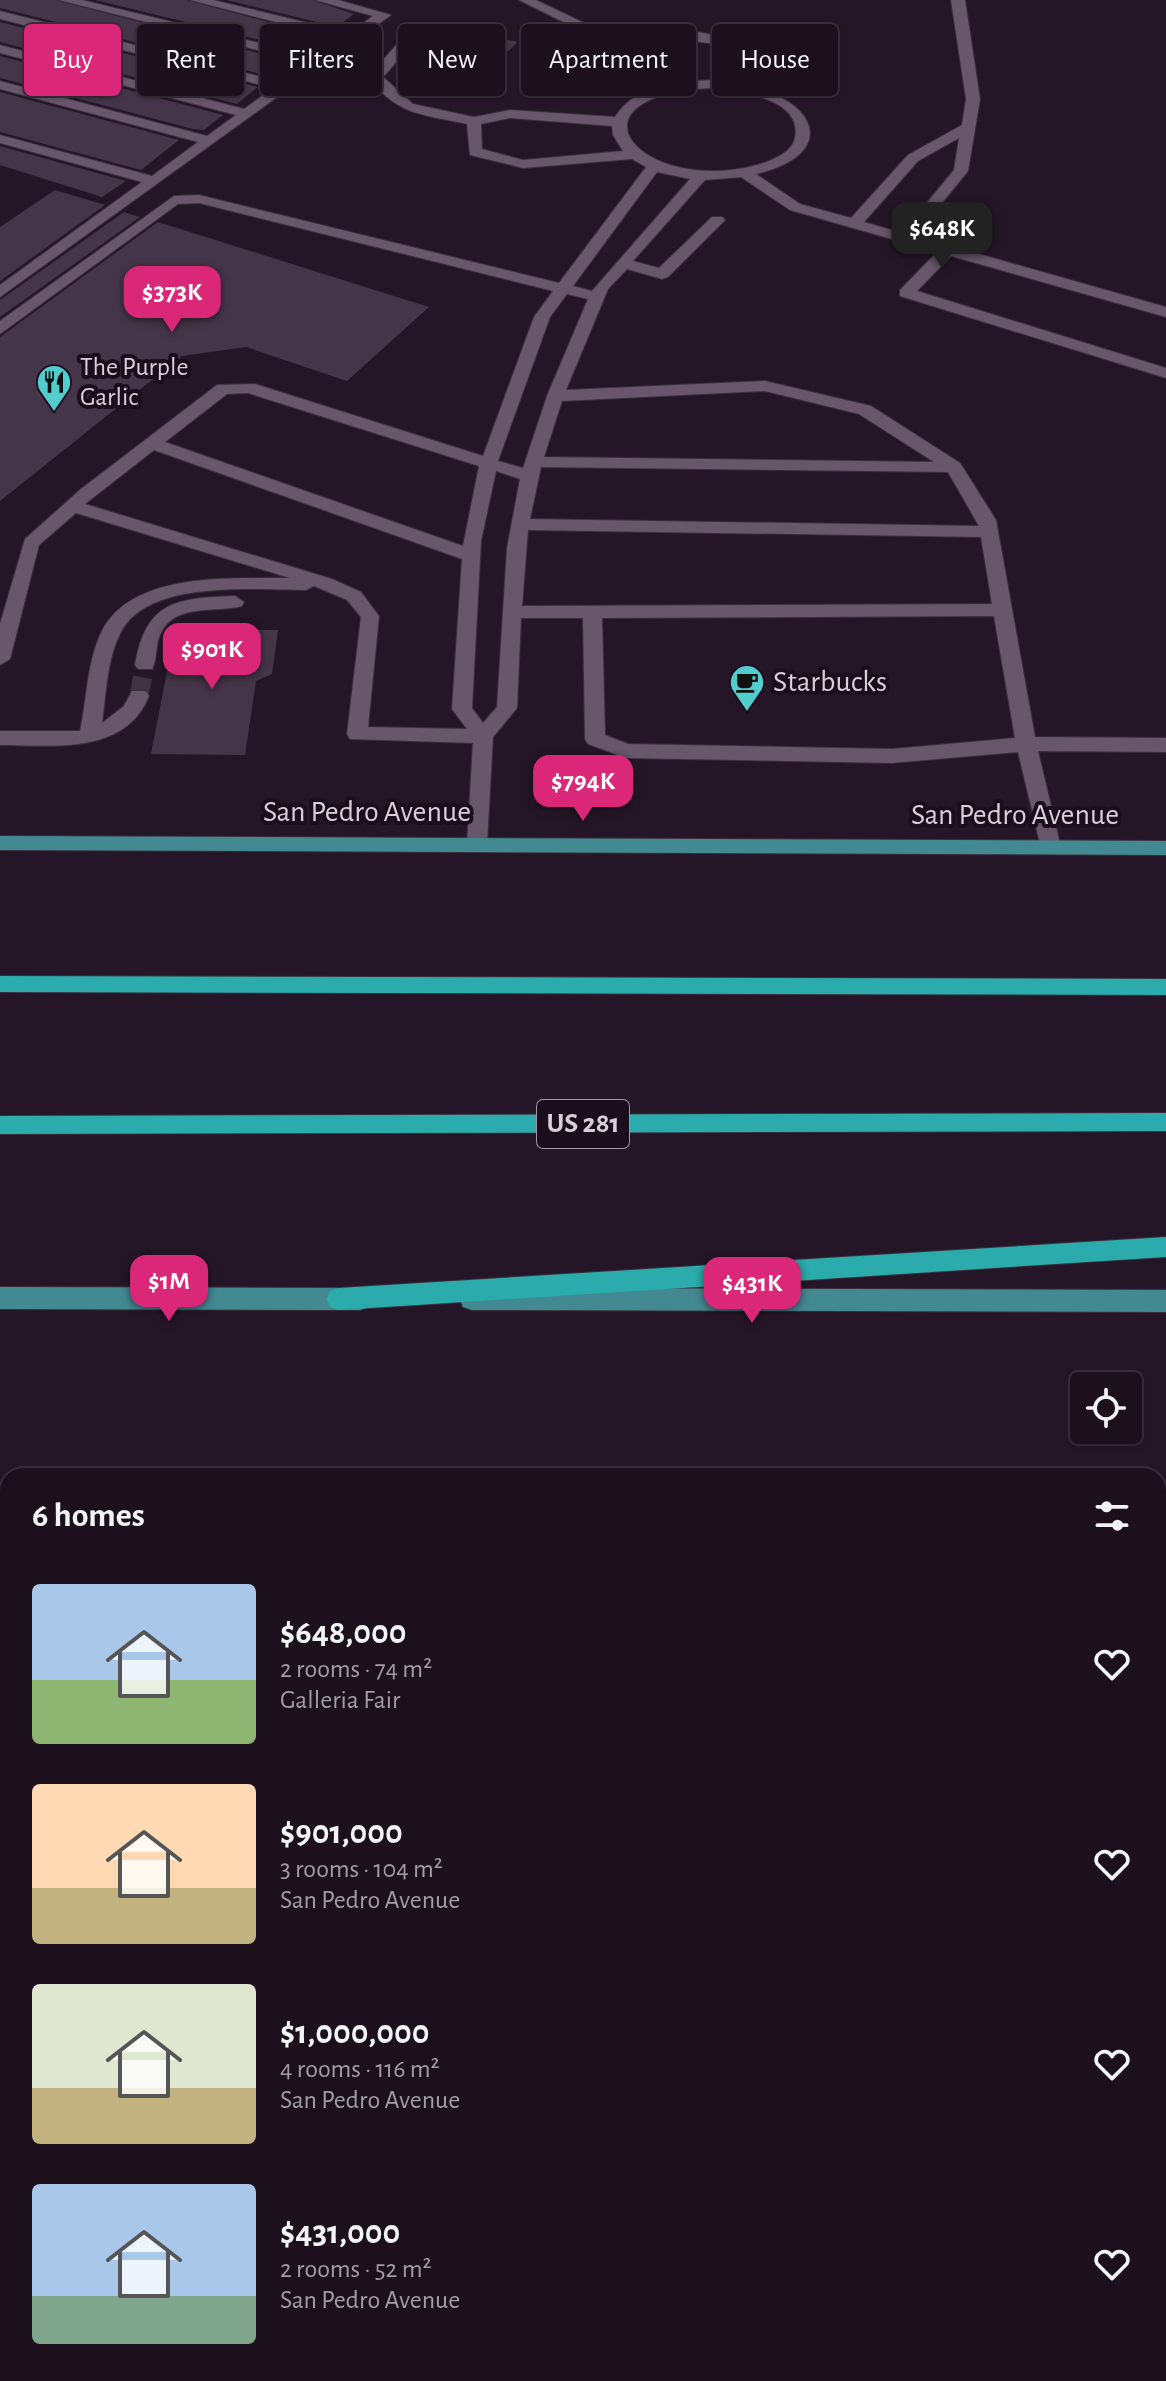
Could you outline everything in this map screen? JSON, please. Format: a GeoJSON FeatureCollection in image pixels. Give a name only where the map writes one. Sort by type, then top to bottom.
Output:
{"type":"FeatureCollection","features":[{"type":"Feature","properties":{"kind":"highway"},"geometry":{"type":"LineString","coordinates":[[0,984],[1166,987]]}},
{"type":"Feature","properties":{"kind":"highway","name":"US 281"},"geometry":{"type":"LineString","coordinates":[[0,1125],[1166,1122]]}},
{"type":"Feature","properties":{"kind":"highway"},"geometry":{"type":"LineString","coordinates":[[339,1299],[1166,1247]]}},
{"type":"Feature","properties":{"kind":"main road","name":"San Pedro Avenue"},"geometry":{"type":"LineString","coordinates":[[0,843],[1166,848]]}},
{"type":"Feature","properties":{"kind":"main road"},"geometry":{"type":"LineString","coordinates":[[0,1298],[1166,1301]]}},
{"type":"Feature","properties":{"kind":"street"},"geometry":{"type":"LineString","coordinates":[[66,0],[260,48]]}},
{"type":"Feature","properties":{"kind":"street"},"geometry":{"type":"LineString","coordinates":[[197,0],[296,24]]}},
{"type":"Feature","properties":{"kind":"street"},"geometry":{"type":"LineString","coordinates":[[322,0],[384,15],[372,24]]}},
{"type":"Feature","properties":{"kind":"street"},"geometry":{"type":"LineString","coordinates":[[526,0],[577,24]]}},
{"type":"Feature","properties":{"kind":"street"},"geometry":{"type":"LineString","coordinates":[[905,239],[961,171],[973,99],[958,0]]}},
{"type":"Feature","properties":{"kind":"street"},"geometry":{"type":"LineString","coordinates":[[0,15],[260,81]]}},
{"type":"Feature","properties":{"kind":"street"},"geometry":{"type":"LineString","coordinates":[[0,49],[247,114]]}},
{"type":"Feature","properties":{"kind":"street"},"geometry":{"type":"LineString","coordinates":[[398,52],[375,77],[391,95],[408,107],[474,121],[510,114],[618,122]]}},
{"type":"Feature","properties":{"kind":"street"},"geometry":{"type":"LineString","coordinates":[[0,85],[210,141]]}},
{"type":"Feature","properties":{"kind":"street"},"geometry":{"type":"LineString","coordinates":[[0,292],[272,96]]}},
{"type":"Feature","properties":{"kind":"street"},"geometry":{"type":"LineString","coordinates":[[650,96],[635,101],[622,114],[618,122],[622,141],[634,154],[655,165],[701,175],[745,173],[774,165],[794,152],[803,137],[802,122],[790,107],[771,96]]}},
{"type":"Feature","properties":{"kind":"street"},"geometry":{"type":"LineString","coordinates":[[474,121],[475,152],[523,164],[634,154]]}},
{"type":"Feature","properties":{"kind":"street"},"geometry":{"type":"LineString","coordinates":[[854,224],[913,158],[970,126]]}},
{"type":"Feature","properties":{"kind":"street"},"geometry":{"type":"LineString","coordinates":[[0,139],[154,181]]}},
{"type":"Feature","properties":{"kind":"street"},"geometry":{"type":"LineString","coordinates":[[483,736],[462,709],[472,541],[489,462],[542,317],[655,165]]}},
{"type":"Feature","properties":{"kind":"street"},"geometry":{"type":"LineString","coordinates":[[745,173],[795,207],[1166,312]]}},
{"type":"Feature","properties":{"kind":"street"},"geometry":{"type":"LineString","coordinates":[[477,844],[483,736],[507,708],[516,548],[531,469],[555,396],[601,288],[701,175]]}},
{"type":"Feature","properties":{"kind":"street"},"geometry":{"type":"LineString","coordinates":[[0,329],[174,200],[199,199],[598,297]]}},
{"type":"Feature","properties":{"kind":"street"},"geometry":{"type":"LineString","coordinates":[[624,263],[662,274],[717,220]]}},
{"type":"Feature","properties":{"kind":"street"},"geometry":{"type":"LineString","coordinates":[[947,251],[906,293],[1166,373]]}},
{"type":"Feature","properties":{"kind":"street"},"geometry":{"type":"LineString","coordinates":[[555,396],[765,386],[865,410],[954,467],[987,520],[1026,744],[1051,848]]}},
{"type":"Feature","properties":{"kind":"street"},"geometry":{"type":"LineString","coordinates":[[0,659],[31,543],[73,506],[223,389],[249,388],[489,462],[531,469],[954,467]]}},
{"type":"Feature","properties":{"kind":"street"},"geometry":{"type":"LineString","coordinates":[[152,443],[472,556]]}},
{"type":"Feature","properties":{"kind":"street"},"geometry":{"type":"LineString","coordinates":[[73,506],[325,583],[354,596],[370,616],[357,734],[483,736]]}},
{"type":"Feature","properties":{"kind":"street"},"geometry":{"type":"LineString","coordinates":[[520,524],[989,532]]}},
{"type":"Feature","properties":{"kind":"street"},"geometry":{"type":"LineString","coordinates":[[89,738],[112,631],[123,612],[144,598],[176,589],[325,583]]}},
{"type":"Feature","properties":{"kind":"street"},"geometry":{"type":"LineString","coordinates":[[145,665],[153,629],[165,616],[190,606],[354,596]]}},
{"type":"Feature","properties":{"kind":"street"},"geometry":{"type":"LineString","coordinates":[[513,612],[1003,610]]}},
{"type":"Feature","properties":{"kind":"street"},"geometry":{"type":"LineString","coordinates":[[592,612],[595,739],[626,751],[892,756],[1026,744],[1166,745]]}},
{"type":"Feature","properties":{"kind":"street"},"geometry":{"type":"LineString","coordinates":[[0,738],[89,738],[118,723],[137,703],[139,696]]}},
{"type":"Feature","properties":{"kind":"building"},"geometry":{"type":"Polygon","coordinates":[[[0,0],[56,0],[147,24],[137,24],[137,43],[121,39],[121,24],[63,24],[0,8],[0,0]]]}},
{"type":"Feature","properties":{"kind":"building"},"geometry":{"type":"Polygon","coordinates":[[[95,0],[187,0],[276,24],[260,24],[260,40],[244,36],[244,24],[194,24],[95,0]]]}},
{"type":"Feature","properties":{"kind":"building"},"geometry":{"type":"Polygon","coordinates":[[[226,0],[312,0],[354,14],[341,24],[325,24],[226,0]]]}},
{"type":"Feature","properties":{"kind":"building"},"geometry":{"type":"Polygon","coordinates":[[[0,22],[24,28],[24,48],[0,42],[0,22]]]}},
{"type":"Feature","properties":{"kind":"building"},"geometry":{"type":"Polygon","coordinates":[[[505,39],[518,42],[505,54],[505,39]]]}},
{"type":"Feature","properties":{"kind":"building"},"geometry":{"type":"Polygon","coordinates":[[[244,49],[260,54],[260,74],[244,70],[244,49]]]}},
{"type":"Feature","properties":{"kind":"building"},"geometry":{"type":"Polygon","coordinates":[[[121,52],[137,57],[137,78],[121,74],[121,52]]]}},
{"type":"Feature","properties":{"kind":"building"},"geometry":{"type":"Polygon","coordinates":[[[0,56],[24,62],[24,84],[0,78],[0,56]]]}},
{"type":"Feature","properties":{"kind":"building"},"geometry":{"type":"Polygon","coordinates":[[[244,83],[258,87],[237,104],[206,96],[244,96],[244,83]]]}},
{"type":"Feature","properties":{"kind":"building"},"geometry":{"type":"Polygon","coordinates":[[[121,88],[137,92],[137,96],[151,96],[223,115],[204,130],[68,96],[121,96],[121,88]]]}},
{"type":"Feature","properties":{"kind":"building"},"geometry":{"type":"Polygon","coordinates":[[[0,92],[179,140],[141,170],[0,132],[0,92]]]}},
{"type":"Feature","properties":{"kind":"building"},"geometry":{"type":"Polygon","coordinates":[[[0,146],[126,181],[102,197],[0,165],[0,146]]]}},
{"type":"Feature","properties":{"kind":"building"},"geometry":{"type":"Polygon","coordinates":[[[55,190],[105,205],[0,281],[0,227],[55,190]]]}},
{"type":"Feature","properties":{"kind":"building"},"geometry":{"type":"Polygon","coordinates":[[[124,212],[140,217],[0,317],[0,300],[124,212]]]}},
{"type":"Feature","properties":{"kind":"building"},"geometry":{"type":"Polygon","coordinates":[[[158,222],[429,307],[347,381],[246,347],[182,356],[0,501],[0,337],[158,222]]]}},
{"type":"Feature","properties":{"kind":"building"},"geometry":{"type":"Polygon","coordinates":[[[175,630],[278,630],[272,674],[256,681],[245,755],[151,754],[175,630]]]}},
{"type":"Feature","properties":{"kind":"tunnel"},"geometry":{"type":"LineString","coordinates":[[139,696],[145,665]]}},
{"type":"Feature","properties":{"kind":"place","name":"The Purple Garlic"},"geometry":{"type":"Point","coordinates":[54,413]}},
{"type":"Feature","properties":{"kind":"place","name":"Starbucks"},"geometry":{"type":"Point","coordinates":[747,713]}}]}
